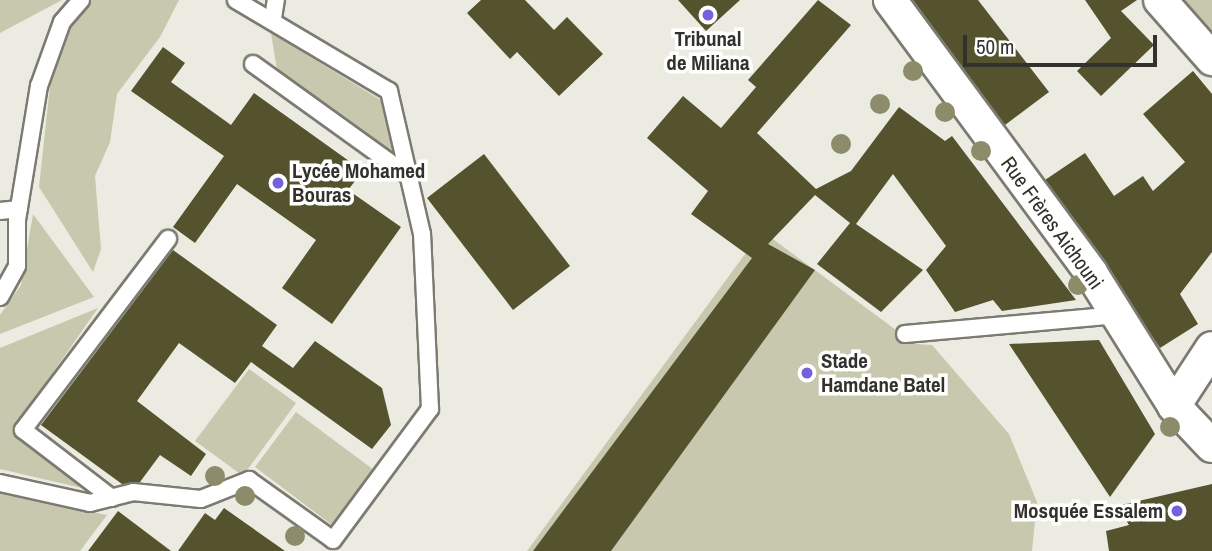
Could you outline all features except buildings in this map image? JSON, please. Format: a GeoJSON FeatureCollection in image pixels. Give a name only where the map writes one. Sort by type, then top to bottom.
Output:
{"type":"FeatureCollection","features":[{"type":"Feature","properties":{"kind":"street","name":"Rue Frères Aichouni"},"geometry":{"type":"LineString","coordinates":[[890,0],[1118,315],[1174,405],[1212,446]]}},
{"type":"Feature","properties":{"kind":"street"},"geometry":{"type":"LineString","coordinates":[[1160,0],[1212,59]]}},
{"type":"Feature","properties":{"kind":"street"},"geometry":{"type":"LineString","coordinates":[[1174,405],[1212,348]]}},
{"type":"Feature","properties":{"kind":"lane"},"geometry":{"type":"LineString","coordinates":[[3,286],[17,266],[19,209],[39,86],[62,22],[80,0]]}},
{"type":"Feature","properties":{"kind":"lane"},"geometry":{"type":"LineString","coordinates":[[0,483],[90,503],[133,492],[201,499],[249,480],[328,546],[430,409],[422,234],[389,91],[273,18],[236,0]]}},
{"type":"Feature","properties":{"kind":"lane"},"geometry":{"type":"LineString","coordinates":[[273,18],[276,0]]}},
{"type":"Feature","properties":{"kind":"lane"},"geometry":{"type":"LineString","coordinates":[[253,64],[409,176]]}},
{"type":"Feature","properties":{"kind":"lane"},"geometry":{"type":"LineString","coordinates":[[0,211],[19,209]]}},
{"type":"Feature","properties":{"kind":"lane"},"geometry":{"type":"LineString","coordinates":[[112,498],[23,430],[168,239]]}},
{"type":"Feature","properties":{"kind":"lane"},"geometry":{"type":"LineString","coordinates":[[905,334],[1118,315]]}},
{"type":"Feature","properties":{"kind":"green space"},"geometry":{"type":"Polygon","coordinates":[[[0,0],[62,0],[0,33],[0,0]]]}},
{"type":"Feature","properties":{"kind":"green space"},"geometry":{"type":"Polygon","coordinates":[[[89,0],[179,0],[160,37],[117,94],[110,142],[95,176],[101,249],[93,272],[39,187],[52,67],[67,26],[89,0]]]}},
{"type":"Feature","properties":{"kind":"green space"},"geometry":{"type":"Polygon","coordinates":[[[1173,0],[1212,0],[1212,41],[1173,0]]]}},
{"type":"Feature","properties":{"kind":"green space"},"geometry":{"type":"Polygon","coordinates":[[[271,33],[384,102],[393,152],[278,76],[271,33]]]}},
{"type":"Feature","properties":{"kind":"green space"},"geometry":{"type":"Polygon","coordinates":[[[33,214],[94,297],[0,334],[0,315],[21,285],[33,214]]]}},
{"type":"Feature","properties":{"kind":"green space","name":"Stade Hamdane Batel"},"geometry":{"type":"Polygon","coordinates":[[[762,231],[915,344],[932,345],[1009,434],[1037,502],[1032,551],[527,551],[762,231]]]}},
{"type":"Feature","properties":{"kind":"green space"},"geometry":{"type":"Polygon","coordinates":[[[98,308],[13,430],[82,488],[0,469],[0,348],[98,308]]]}},
{"type":"Feature","properties":{"kind":"green space"},"geometry":{"type":"Polygon","coordinates":[[[249,369],[296,403],[243,476],[195,441],[249,369]]]}},
{"type":"Feature","properties":{"kind":"green space"},"geometry":{"type":"Polygon","coordinates":[[[296,412],[378,473],[336,528],[255,467],[296,412]]]}},
{"type":"Feature","properties":{"kind":"green space"},"geometry":{"type":"Polygon","coordinates":[[[0,493],[107,515],[80,551],[0,551],[0,493]]]}},
{"type":"Feature","properties":{"kind":"place","name":"Tribunal de Miliana"},"geometry":{"type":"Point","coordinates":[708,15]}},
{"type":"Feature","properties":{"kind":"place","name":"Lycée Mohamed Bouras"},"geometry":{"type":"Point","coordinates":[278,183]}},
{"type":"Feature","properties":{"kind":"place","name":"Stade Hamdane Batel"},"geometry":{"type":"Point","coordinates":[807,373]}},
{"type":"Feature","properties":{"kind":"place","name":"Mosquée Essalem"},"geometry":{"type":"Point","coordinates":[1177,511]}}]}
